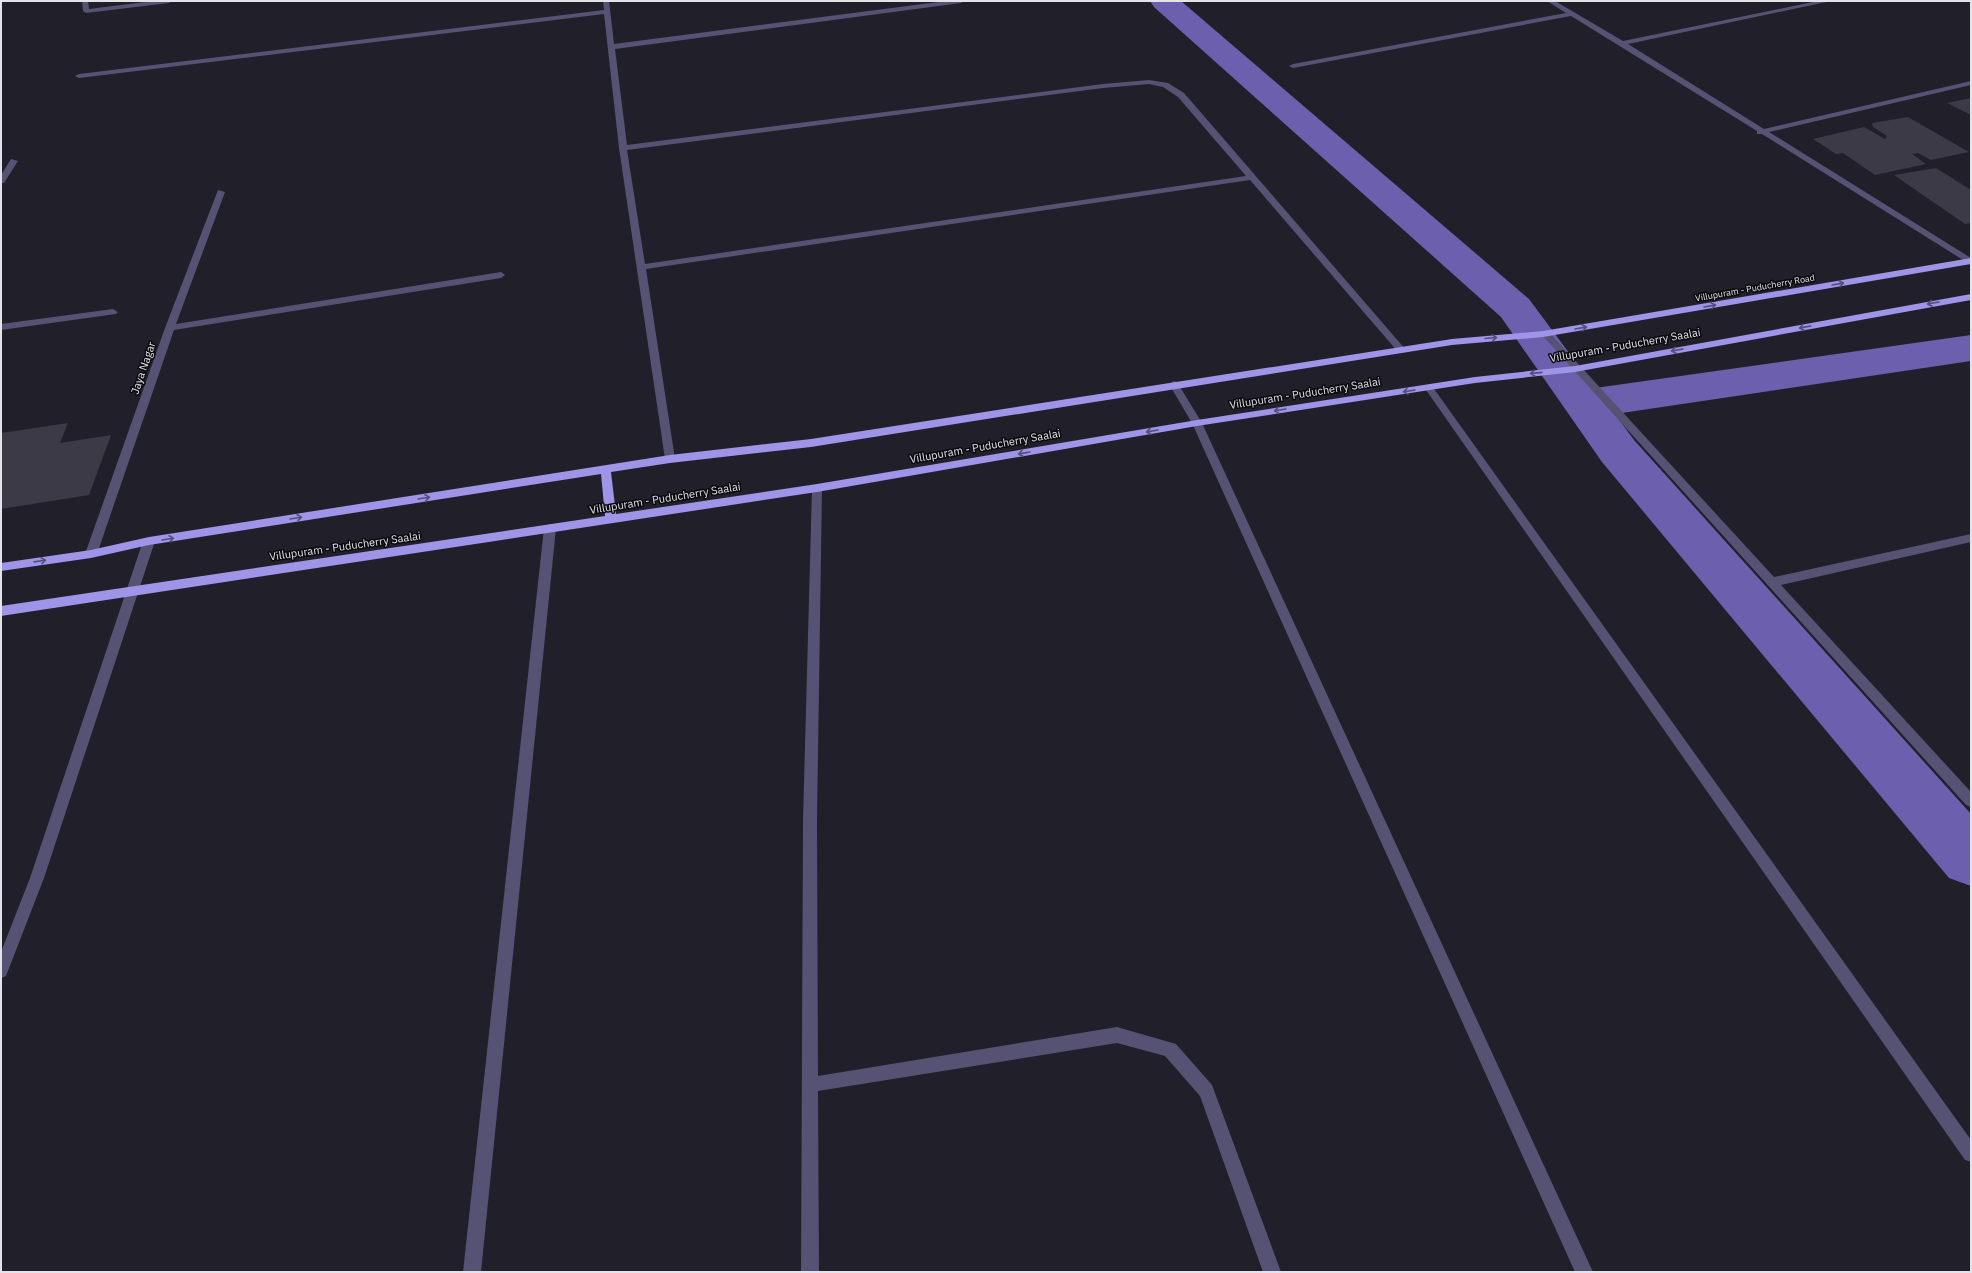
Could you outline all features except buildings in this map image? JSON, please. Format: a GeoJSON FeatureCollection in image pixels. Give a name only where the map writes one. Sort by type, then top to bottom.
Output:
{"type":"FeatureCollection","features":[{"type":"Feature","properties":{"kind":"highway","name":"Villupuram - Puducherry Road"},"geometry":{"type":"LineString","coordinates":[[1544,334],[1970,262]]}},
{"type":"Feature","properties":{"kind":"highway","name":"Villupuram - Puducherry Saalai"},"geometry":{"type":"LineString","coordinates":[[1,611],[817,488],[1197,423],[1475,380],[1576,368],[1971,296]]}},
{"type":"Feature","properties":{"kind":"highway"},"geometry":{"type":"LineString","coordinates":[[1,567],[91,554],[149,542],[670,459],[811,443],[1174,384],[1452,342],[1544,334]]}},
{"type":"Feature","properties":{"kind":"highway"},"geometry":{"type":"LineString","coordinates":[[606,470],[611,519]]}},
{"type":"Feature","properties":{"kind":"street"},"geometry":{"type":"LineString","coordinates":[[86,1],[86,11],[169,1]]}},
{"type":"Feature","properties":{"kind":"street"},"geometry":{"type":"LineString","coordinates":[[606,1],[623,148],[670,459]]}},
{"type":"Feature","properties":{"kind":"street"},"geometry":{"type":"LineString","coordinates":[[611,47],[961,1]]}},
{"type":"Feature","properties":{"kind":"street"},"geometry":{"type":"LineString","coordinates":[[1550,1],[1622,43],[1760,132],[1970,262]]}},
{"type":"Feature","properties":{"kind":"street"},"geometry":{"type":"LineString","coordinates":[[1622,43],[1828,1]]}},
{"type":"Feature","properties":{"kind":"street"},"geometry":{"type":"LineString","coordinates":[[79,76],[607,12]]}},
{"type":"Feature","properties":{"kind":"street"},"geometry":{"type":"LineString","coordinates":[[1293,66],[1573,14]]}},
{"type":"Feature","properties":{"kind":"street"},"geometry":{"type":"LineString","coordinates":[[623,148],[1103,86],[1149,82],[1165,85],[1181,95],[1401,350]]}},
{"type":"Feature","properties":{"kind":"street"},"geometry":{"type":"LineString","coordinates":[[1760,132],[1971,83]]}},
{"type":"Feature","properties":{"kind":"street"},"geometry":{"type":"LineString","coordinates":[[1,181],[14,161]]}},
{"type":"Feature","properties":{"kind":"street"},"geometry":{"type":"LineString","coordinates":[[642,267],[1253,177]]}},
{"type":"Feature","properties":{"kind":"street","name":"Jaya Nagar"},"geometry":{"type":"LineString","coordinates":[[91,554],[170,328],[221,192]]}},
{"type":"Feature","properties":{"kind":"street"},"geometry":{"type":"LineString","coordinates":[[170,328],[501,276]]}},
{"type":"Feature","properties":{"kind":"street"},"geometry":{"type":"LineString","coordinates":[[1,327],[113,312]]}},
{"type":"Feature","properties":{"kind":"street"},"geometry":{"type":"LineString","coordinates":[[1544,334],[1773,582],[1971,801]]}},
{"type":"Feature","properties":{"kind":"street"},"geometry":{"type":"LineString","coordinates":[[1174,384],[1197,423],[1584,1272]]}},
{"type":"Feature","properties":{"kind":"street"},"geometry":{"type":"LineString","coordinates":[[1429,388],[1971,1154]]}},
{"type":"Feature","properties":{"kind":"street"},"geometry":{"type":"LineString","coordinates":[[810,1272],[810,820],[817,488]]}},
{"type":"Feature","properties":{"kind":"street"},"geometry":{"type":"LineString","coordinates":[[472,1272],[550,528]]}},
{"type":"Feature","properties":{"kind":"street"},"geometry":{"type":"LineString","coordinates":[[1773,582],[1971,538]]}},
{"type":"Feature","properties":{"kind":"street"},"geometry":{"type":"LineString","coordinates":[[1,971],[37,878],[149,542]]}},
{"type":"Feature","properties":{"kind":"street"},"geometry":{"type":"LineString","coordinates":[[809,1085],[1117,1035],[1170,1050],[1206,1091],[1272,1272]]}},
{"type":"Feature","properties":{"kind":"waterway"},"geometry":{"type":"LineString","coordinates":[[1164,1],[1515,308],[1584,404]]}},
{"type":"Feature","properties":{"kind":"waterway"},"geometry":{"type":"LineString","coordinates":[[1584,404],[1971,348]]}},
{"type":"Feature","properties":{"kind":"waterway"},"geometry":{"type":"LineString","coordinates":[[1584,404],[1618,451],[1971,858]]}}]}
